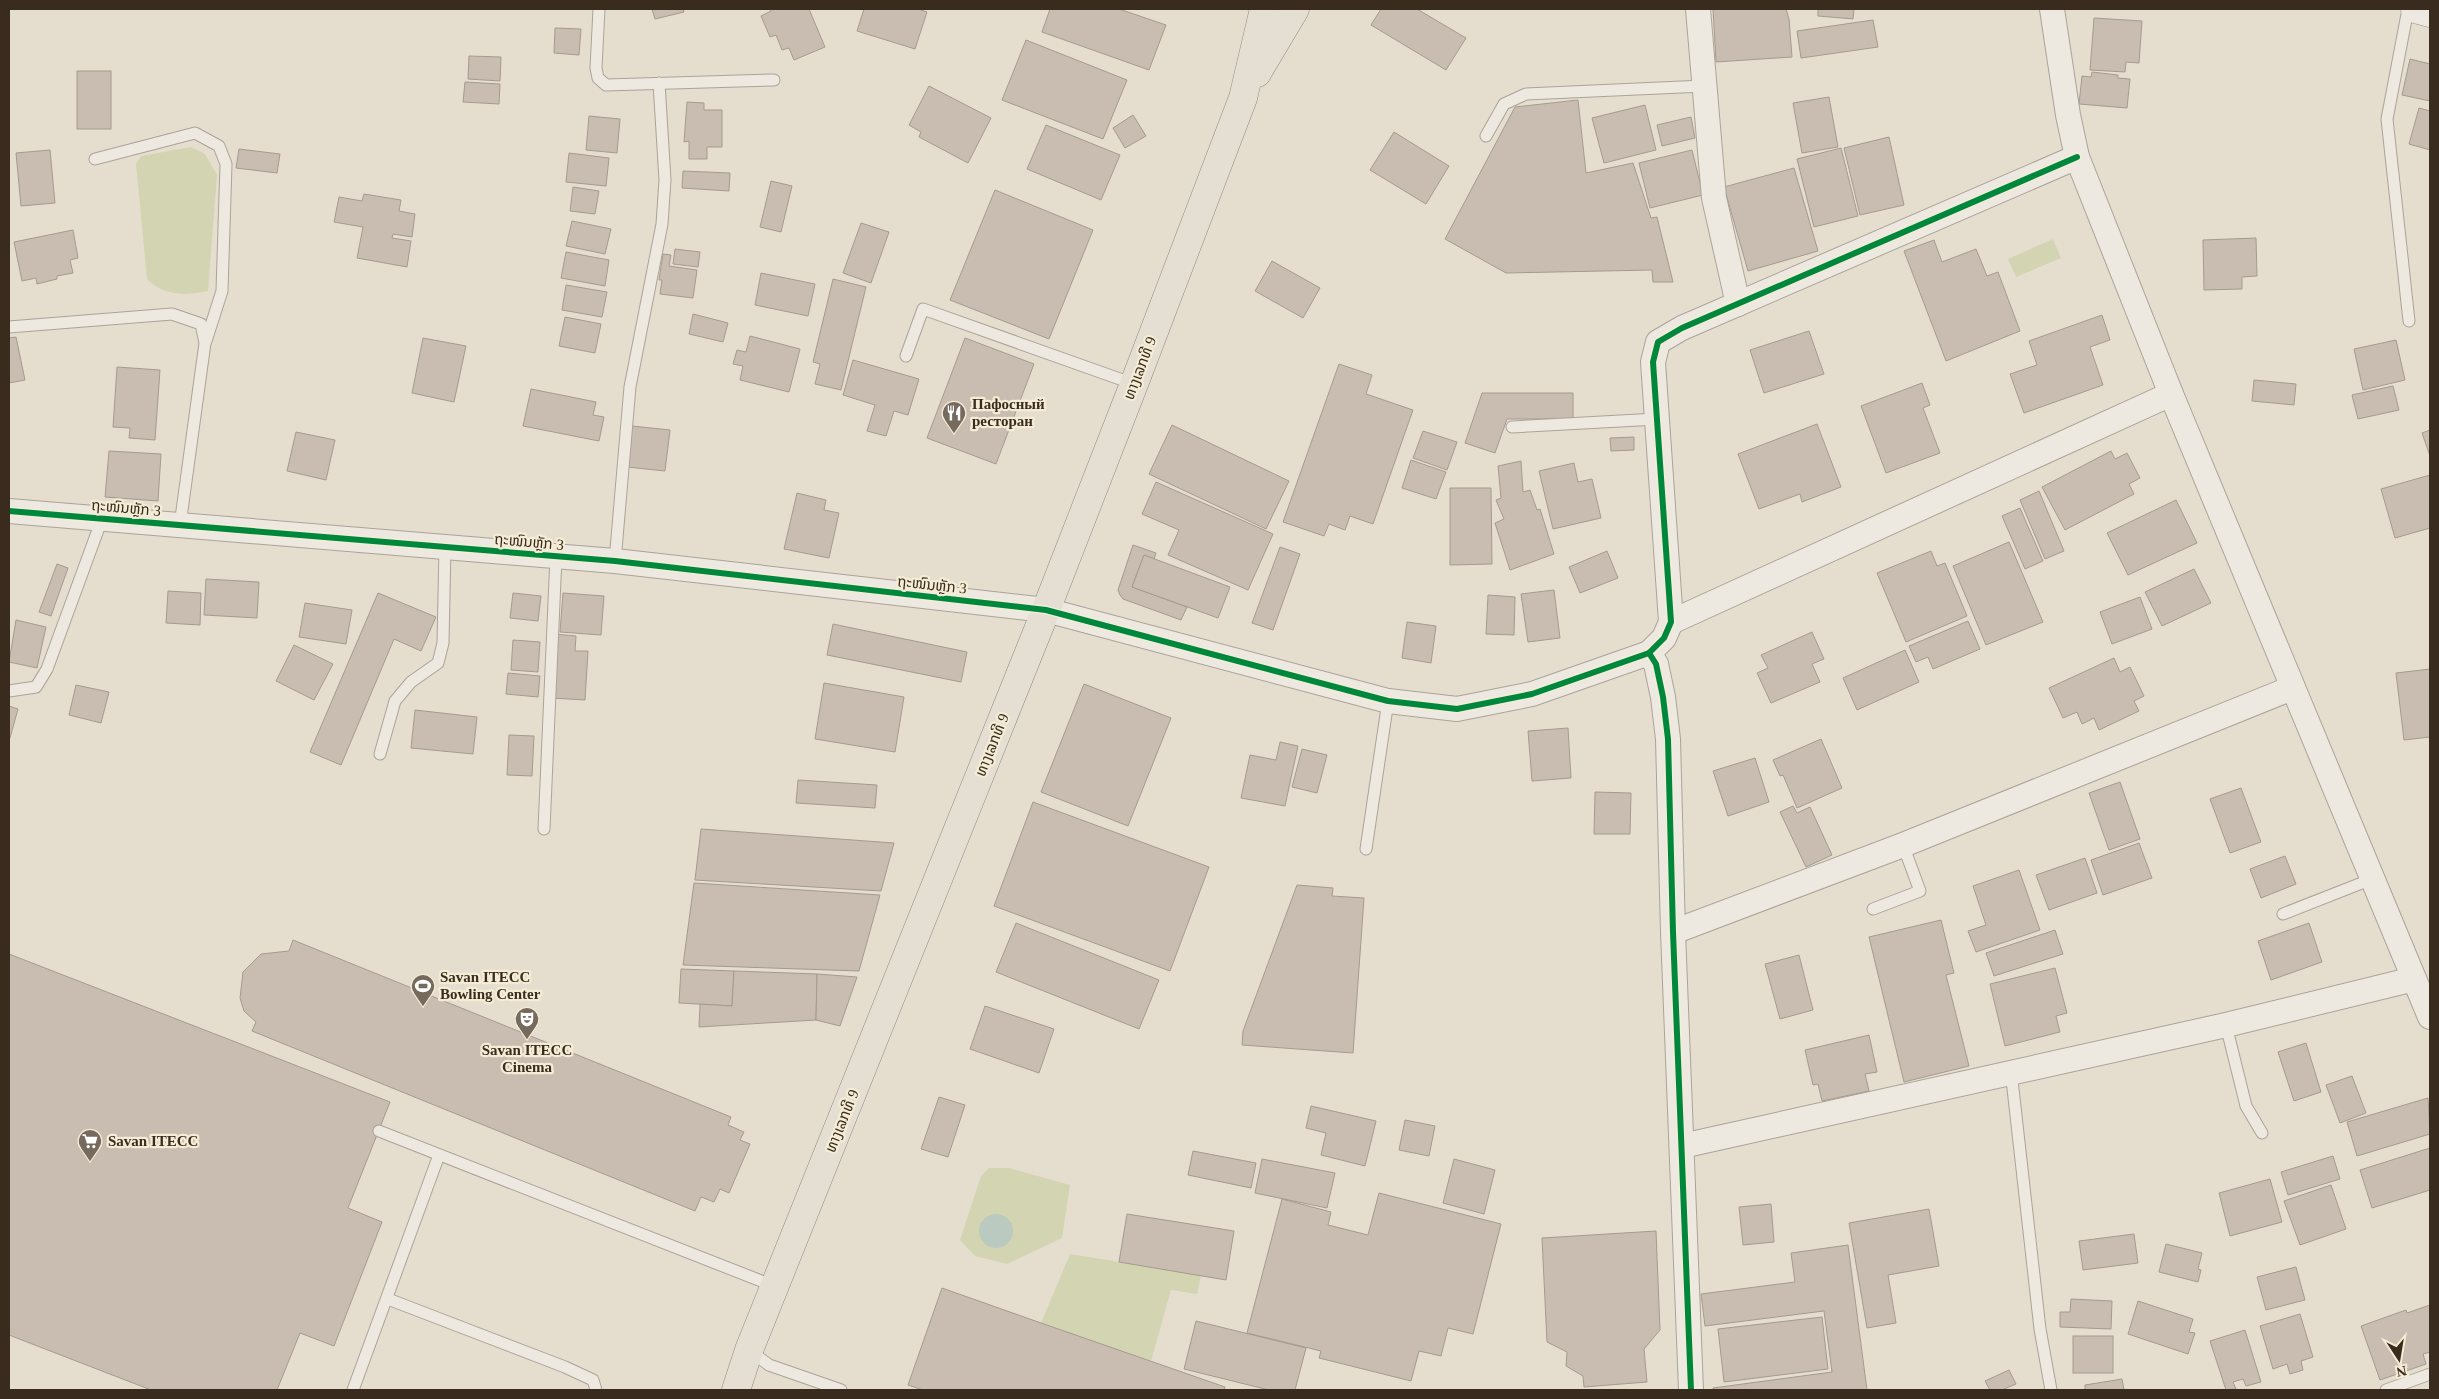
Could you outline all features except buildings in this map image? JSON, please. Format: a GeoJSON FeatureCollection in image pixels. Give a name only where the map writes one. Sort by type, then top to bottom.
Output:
{"type":"FeatureCollection","features":[{"type":"Feature","properties":{"kind":"main road","name":"ທາງເລກທີ 9"},"geometry":{"type":"LineString","coordinates":[[736,1390],[749,1350],[776,1287],[1046,610],[1134,384],[1243,98],[1264,9]]}},
{"type":"Feature","properties":{"kind":"main road","name":"ທາງເລກທີ 9"},"geometry":{"type":"LineString","coordinates":[[1243,98],[1295,9]]}},
{"type":"Feature","properties":{"kind":"street"},"geometry":{"type":"LineString","coordinates":[[1698,9],[1714,198],[1738,304]]}},
{"type":"Feature","properties":{"kind":"street"},"geometry":{"type":"LineString","coordinates":[[2052,9],[2068,115],[2077,157],[2171,394],[2430,1017]]}},
{"type":"Feature","properties":{"kind":"street"},"geometry":{"type":"LineString","coordinates":[[2415,9],[2430,13]]}},
{"type":"Feature","properties":{"kind":"street"},"geometry":{"type":"LineString","coordinates":[[1691,1390],[1673,932],[1668,739],[1663,697],[1656,664],[1649,653],[1664,638],[1671,622],[1653,362],[1658,342],[1682,328],[2077,157]]}},
{"type":"Feature","properties":{"kind":"street"},"geometry":{"type":"LineString","coordinates":[[1671,622],[2171,394]]}},
{"type":"Feature","properties":{"kind":"street","name":"ຖະໜົນຫຼັກ 3"},"geometry":{"type":"LineString","coordinates":[[9,511],[615,561],[1046,610],[1388,701],[1457,708],[1532,694],[1649,653]]}},
{"type":"Feature","properties":{"kind":"street"},"geometry":{"type":"LineString","coordinates":[[1673,932],[1903,845],[2292,688]]}},
{"type":"Feature","properties":{"kind":"street"},"geometry":{"type":"LineString","coordinates":[[1682,1146],[2226,1024],[2414,979]]}},
{"type":"Feature","properties":{"kind":"lane"},"geometry":{"type":"LineString","coordinates":[[599,9],[596,68],[598,78],[606,85],[774,80]]}},
{"type":"Feature","properties":{"kind":"lane"},"geometry":{"type":"LineString","coordinates":[[2408,9],[2387,120],[2409,321]]}},
{"type":"Feature","properties":{"kind":"lane"},"geometry":{"type":"LineString","coordinates":[[615,561],[630,387],[662,224],[665,180],[660,83]]}},
{"type":"Feature","properties":{"kind":"lane"},"geometry":{"type":"LineString","coordinates":[[1486,136],[1504,104],[1526,94],[1704,86]]}},
{"type":"Feature","properties":{"kind":"lane"},"geometry":{"type":"LineString","coordinates":[[95,159],[195,133],[219,146],[226,164],[222,291],[205,343],[180,525]]}},
{"type":"Feature","properties":{"kind":"lane"},"geometry":{"type":"LineString","coordinates":[[906,356],[923,309],[1134,384]]}},
{"type":"Feature","properties":{"kind":"lane"},"geometry":{"type":"LineString","coordinates":[[9,327],[172,314],[201,324],[205,343]]}},
{"type":"Feature","properties":{"kind":"lane"},"geometry":{"type":"LineString","coordinates":[[1512,427],[1657,419]]}},
{"type":"Feature","properties":{"kind":"lane"},"geometry":{"type":"LineString","coordinates":[[9,691],[36,687],[47,669],[102,519]]}},
{"type":"Feature","properties":{"kind":"lane"},"geometry":{"type":"LineString","coordinates":[[380,754],[395,701],[411,682],[438,663],[443,643],[445,547]]}},
{"type":"Feature","properties":{"kind":"lane"},"geometry":{"type":"LineString","coordinates":[[544,829],[556,557]]}},
{"type":"Feature","properties":{"kind":"lane"},"geometry":{"type":"LineString","coordinates":[[1366,849],[1388,701]]}},
{"type":"Feature","properties":{"kind":"lane"},"geometry":{"type":"LineString","coordinates":[[1873,909],[1920,891],[1903,845]]}},
{"type":"Feature","properties":{"kind":"lane"},"geometry":{"type":"LineString","coordinates":[[2283,914],[2372,879]]}},
{"type":"Feature","properties":{"kind":"lane"},"geometry":{"type":"LineString","coordinates":[[2226,1024],[2246,1106],[2262,1133]]}},
{"type":"Feature","properties":{"kind":"lane"},"geometry":{"type":"LineString","coordinates":[[2011,1071],[2040,1329],[2051,1390]]}},
{"type":"Feature","properties":{"kind":"lane"},"geometry":{"type":"LineString","coordinates":[[379,1131],[776,1287]]}},
{"type":"Feature","properties":{"kind":"lane"},"geometry":{"type":"LineString","coordinates":[[354,1390],[439,1155]]}},
{"type":"Feature","properties":{"kind":"lane"},"geometry":{"type":"LineString","coordinates":[[388,1299],[565,1367],[593,1380],[596,1390]]}},
{"type":"Feature","properties":{"kind":"lane"},"geometry":{"type":"LineString","coordinates":[[749,1350],[769,1365],[841,1390]]}},
{"type":"Feature","properties":{"kind":"lane"},"geometry":{"type":"LineString","coordinates":[[2386,1390],[2430,1374]]}},
{"type":"Feature","properties":{"kind":"green space"},"geometry":{"type":"Polygon","coordinates":[[[191,147],[205,154],[217,175],[208,291],[183,294],[167,292],[147,279],[136,164],[141,156],[191,147]]]}},
{"type":"Feature","properties":{"kind":"green space"},"geometry":{"type":"Polygon","coordinates":[[[2053,239],[2061,258],[2016,277],[2008,259],[2053,239]]]}},
{"type":"Feature","properties":{"kind":"green space"},"geometry":{"type":"Polygon","coordinates":[[[989,1168],[1009,1168],[1070,1185],[1062,1238],[1007,1264],[975,1256],[960,1240],[981,1176],[989,1168]]]}},
{"type":"Feature","properties":{"kind":"green space"},"geometry":{"type":"Polygon","coordinates":[[[1070,1254],[1201,1275],[1197,1294],[1171,1290],[1151,1361],[1041,1323],[1070,1254]]]}},
{"type":"Feature","properties":{"kind":"shaded area"},"geometry":{"type":"Polygon","coordinates":[[[996,1214],[1008,1219],[1013,1231],[1008,1243],[996,1248],[984,1243],[979,1231],[984,1219],[996,1214]]]}},
{"type":"Feature","properties":{"kind":"cycle path"},"geometry":{"type":"LineString","coordinates":[[1691,1390],[1673,932],[1668,739],[1663,697],[1656,664],[1649,653],[1664,638],[1671,622],[1653,362],[1658,342],[1682,328],[2077,157]]}},
{"type":"Feature","properties":{"kind":"cycle path"},"geometry":{"type":"LineString","coordinates":[[9,511],[615,561],[1046,610],[1388,701],[1457,709],[1532,694],[1649,653]]}},
{"type":"Feature","properties":{"kind":"place","name":"Пафосный ресторан"},"geometry":{"type":"Point","coordinates":[954,434]}},
{"type":"Feature","properties":{"kind":"place","name":"Savan ITECC Bowling Center"},"geometry":{"type":"Point","coordinates":[423,1007]}},
{"type":"Feature","properties":{"kind":"place","name":"Savan ITECC Cinema"},"geometry":{"type":"Point","coordinates":[527,1040]}},
{"type":"Feature","properties":{"kind":"place","name":"Savan ITECC"},"geometry":{"type":"Point","coordinates":[90,1162]}}]}
